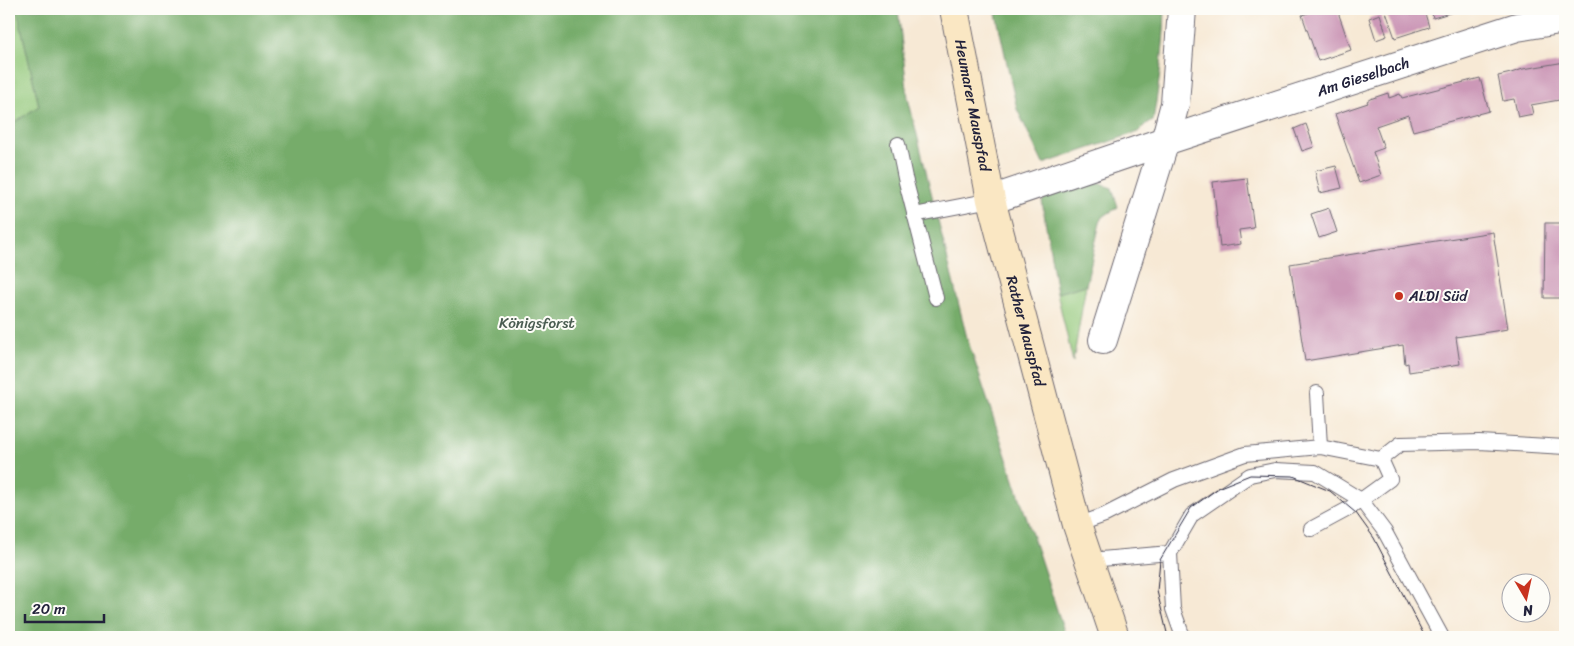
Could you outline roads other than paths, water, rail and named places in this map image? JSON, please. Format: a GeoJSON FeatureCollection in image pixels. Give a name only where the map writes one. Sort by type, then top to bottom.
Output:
{"type":"FeatureCollection","features":[{"type":"Feature","properties":{"kind":"main road","name":"Heumarer Mauspfad"},"geometry":{"type":"LineString","coordinates":[[954,9],[991,200]]}},
{"type":"Feature","properties":{"kind":"main road","name":"Rather Mauspfad"},"geometry":{"type":"LineString","coordinates":[[991,200],[1077,525],[1115,637]]}},
{"type":"Feature","properties":{"kind":"street"},"geometry":{"type":"LineString","coordinates":[[1103,340],[1175,104],[1182,9]]}},
{"type":"Feature","properties":{"kind":"street","name":"Am Gieselbach"},"geometry":{"type":"LineString","coordinates":[[1165,141],[1517,28],[1565,19]]}},
{"type":"Feature","properties":{"kind":"street"},"geometry":{"type":"LineString","coordinates":[[991,200],[1165,141]]}},
{"type":"Feature","properties":{"kind":"lane"},"geometry":{"type":"LineString","coordinates":[[898,144],[936,298]]}},
{"type":"Feature","properties":{"kind":"lane"},"geometry":{"type":"LineString","coordinates":[[914,215],[991,200]]}},
{"type":"Feature","properties":{"kind":"lane"},"geometry":{"type":"LineString","coordinates":[[1317,393],[1320,447]]}},
{"type":"Feature","properties":{"kind":"lane"},"geometry":{"type":"LineString","coordinates":[[1077,525],[1105,515],[1174,480],[1245,454],[1320,447],[1381,459],[1400,444],[1479,442],[1565,447]]}},
{"type":"Feature","properties":{"kind":"lane"},"geometry":{"type":"LineString","coordinates":[[1311,529],[1350,508],[1390,479],[1381,459]]}},
{"type":"Feature","properties":{"kind":"lane"},"geometry":{"type":"LineString","coordinates":[[1183,637],[1173,609],[1170,552],[1192,515],[1250,475],[1275,470],[1315,472],[1361,500],[1386,532],[1442,637]]}},
{"type":"Feature","properties":{"kind":"lane"},"geometry":{"type":"LineString","coordinates":[[1090,560],[1170,552]]}},
{"type":"Feature","properties":{"kind":"tram line"},"geometry":{"type":"LineString","coordinates":[[1168,637],[1157,591],[1160,560],[1191,508],[1220,487],[1250,475],[1293,476],[1330,491],[1356,513],[1374,538],[1425,637]]}},
{"type":"Feature","properties":{"kind":"place","name":"ALDI Süd"},"geometry":{"type":"Point","coordinates":[1399,296]}},
{"type":"Feature","properties":{"kind":"park label","name":"Königsforst"},"geometry":{"type":"Point","coordinates":[537,323]}}]}
